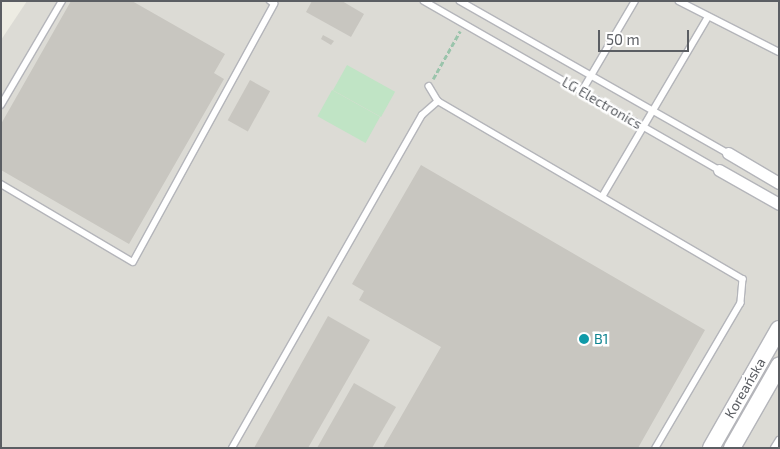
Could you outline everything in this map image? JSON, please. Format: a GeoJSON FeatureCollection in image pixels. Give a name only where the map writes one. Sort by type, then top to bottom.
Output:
{"type":"FeatureCollection","features":[{"type":"Feature","properties":{"kind":"street","name":"LG Electronics"},"geometry":{"type":"LineString","coordinates":[[728,153],[779,183]]}},
{"type":"Feature","properties":{"kind":"street","name":"LG Electronics"},"geometry":{"type":"LineString","coordinates":[[719,170],[779,204]]}},
{"type":"Feature","properties":{"kind":"street","name":"Koreańska"},"geometry":{"type":"LineString","coordinates":[[711,448],[779,329]]}},
{"type":"Feature","properties":{"kind":"street","name":"Koreańska"},"geometry":{"type":"LineString","coordinates":[[732,448],[779,366]]}},
{"type":"Feature","properties":{"kind":"lane"},"geometry":{"type":"LineString","coordinates":[[1,105],[62,1]]}},
{"type":"Feature","properties":{"kind":"lane"},"geometry":{"type":"LineString","coordinates":[[1,184],[133,262],[274,4],[270,1]]}},
{"type":"Feature","properties":{"kind":"lane","name":"LG Electronics"},"geometry":{"type":"LineString","coordinates":[[424,1],[719,170]]}},
{"type":"Feature","properties":{"kind":"lane","name":"LG Electronics"},"geometry":{"type":"LineString","coordinates":[[460,1],[728,153]]}},
{"type":"Feature","properties":{"kind":"lane"},"geometry":{"type":"LineString","coordinates":[[582,91],[635,1]]}},
{"type":"Feature","properties":{"kind":"lane"},"geometry":{"type":"LineString","coordinates":[[679,1],[779,52]]}},
{"type":"Feature","properties":{"kind":"lane"},"geometry":{"type":"LineString","coordinates":[[602,197],[708,17]]}},
{"type":"Feature","properties":{"kind":"lane"},"geometry":{"type":"LineString","coordinates":[[428,86],[438,101],[743,279],[741,303],[656,448]]}},
{"type":"Feature","properties":{"kind":"lane"},"geometry":{"type":"LineString","coordinates":[[232,448],[422,115],[438,101]]}},
{"type":"Feature","properties":{"kind":"lane"},"geometry":{"type":"LineString","coordinates":[[774,448],[779,440]]}},
{"type":"Feature","properties":{"kind":"path"},"geometry":{"type":"LineString","coordinates":[[428,86],[464,24]]}},
{"type":"Feature","properties":{"kind":"shaded area"},"geometry":{"type":"Polygon","coordinates":[[[27,1],[779,1],[779,448],[1,448],[1,40],[27,1]]]}},
{"type":"Feature","properties":{"kind":"green space"},"geometry":{"type":"Polygon","coordinates":[[[347,65],[395,92],[381,117],[333,90],[347,65]]]}},
{"type":"Feature","properties":{"kind":"green space"},"geometry":{"type":"Polygon","coordinates":[[[332,90],[380,117],[366,143],[317,116],[332,90]]]}},
{"type":"Feature","properties":{"kind":"building"},"geometry":{"type":"Polygon","coordinates":[[[71,1],[132,1],[225,54],[214,73],[224,79],[129,244],[1,170],[1,124],[71,1]]]}},
{"type":"Feature","properties":{"kind":"building"},"geometry":{"type":"Polygon","coordinates":[[[312,1],[342,1],[364,14],[351,37],[306,12],[312,1]]]}},
{"type":"Feature","properties":{"kind":"building"},"geometry":{"type":"Polygon","coordinates":[[[323,35],[334,41],[331,45],[321,39],[323,35]]]}},
{"type":"Feature","properties":{"kind":"building"},"geometry":{"type":"Polygon","coordinates":[[[250,80],[270,91],[248,131],[228,120],[250,80]]]}},
{"type":"Feature","properties":{"kind":"building","name":"B1"},"geometry":{"type":"Polygon","coordinates":[[[421,165],[705,330],[638,448],[383,448],[441,347],[359,300],[364,291],[352,284],[421,165]]]}},
{"type":"Feature","properties":{"kind":"building"},"geometry":{"type":"Polygon","coordinates":[[[328,316],[370,340],[308,448],[254,448],[328,316]]]}},
{"type":"Feature","properties":{"kind":"building"},"geometry":{"type":"Polygon","coordinates":[[[354,383],[396,407],[372,448],[317,448],[354,383]]]}},
{"type":"Feature","properties":{"kind":"place","name":"B1"},"geometry":{"type":"Point","coordinates":[584,339]}}]}
